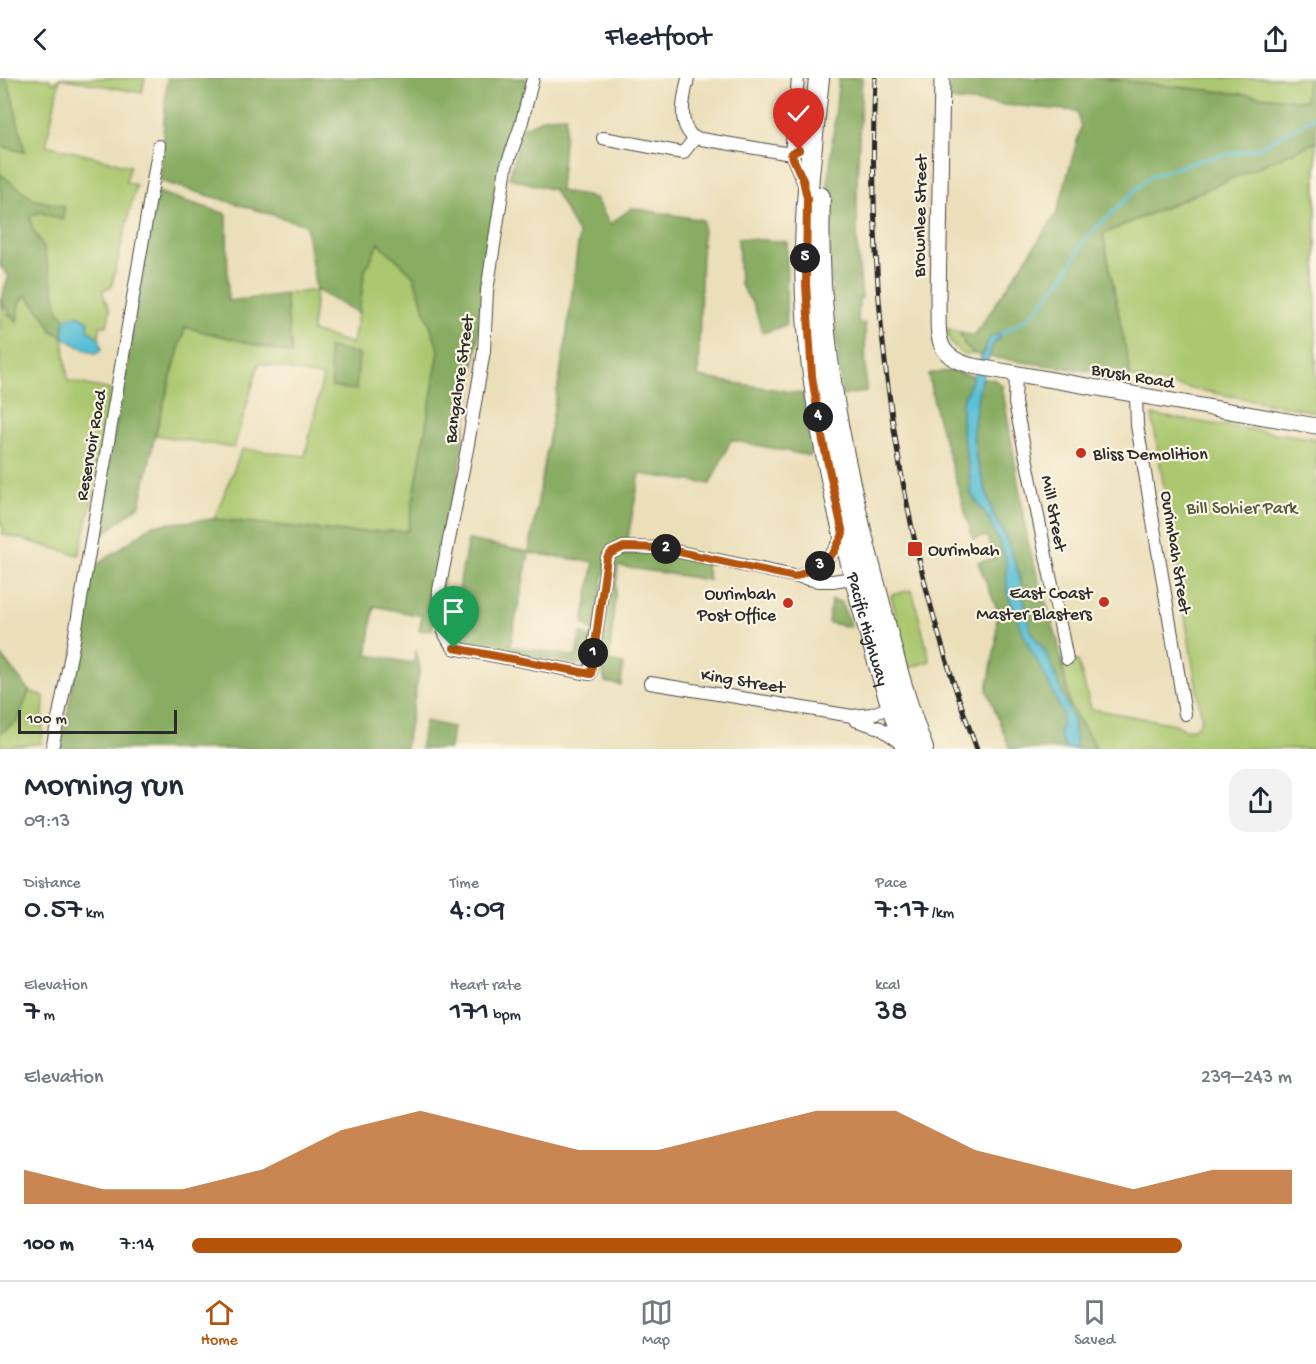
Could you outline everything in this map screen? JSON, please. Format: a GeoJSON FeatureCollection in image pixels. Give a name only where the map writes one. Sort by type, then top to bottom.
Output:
{"type":"FeatureCollection","features":[{"type":"Feature","properties":{"kind":"main road","name":"Pacific Highway"},"geometry":{"type":"LineString","coordinates":[[819,78],[807,198],[806,285],[812,376],[820,427],[843,534],[863,576],[903,694],[912,748]]}},
{"type":"Feature","properties":{"kind":"main road","name":"Pacific Highway"},"geometry":{"type":"LineString","coordinates":[[831,78],[820,195],[819,247],[825,348],[863,576],[891,706],[912,748]]}},
{"type":"Feature","properties":{"kind":"street","name":"Bangalore Street"},"geometry":{"type":"LineString","coordinates":[[533,78],[526,108],[506,167],[487,291],[484,351],[439,590],[438,611],[445,638],[454,648],[591,674],[607,558],[611,553],[624,547],[661,548],[795,577]]}},
{"type":"Feature","properties":{"kind":"street"},"geometry":{"type":"LineString","coordinates":[[688,78],[683,100],[684,127],[695,138],[791,154],[805,144],[813,132]]}},
{"type":"Feature","properties":{"kind":"street"},"geometry":{"type":"LineString","coordinates":[[798,78],[791,154],[803,180],[807,198]]}},
{"type":"Feature","properties":{"kind":"street","name":"Brownlee Street"},"geometry":{"type":"LineString","coordinates":[[942,78],[938,299],[939,336],[946,354]]}},
{"type":"Feature","properties":{"kind":"street"},"geometry":{"type":"LineString","coordinates":[[603,138],[682,153],[695,138]]}},
{"type":"Feature","properties":{"kind":"street","name":"Reservoir Road"},"geometry":{"type":"LineString","coordinates":[[52,749],[159,146]]}},
{"type":"Feature","properties":{"kind":"street","name":"Brush Road"},"geometry":{"type":"LineString","coordinates":[[946,354],[957,362],[973,366],[1316,426]]}},
{"type":"Feature","properties":{"kind":"street","name":"Mill Street"},"geometry":{"type":"LineString","coordinates":[[1016,374],[1015,403],[1067,659]]}},
{"type":"Feature","properties":{"kind":"street","name":"Ourimbah Street"},"geometry":{"type":"LineString","coordinates":[[1136,396],[1137,425],[1185,714]]}},
{"type":"Feature","properties":{"kind":"street"},"geometry":{"type":"LineString","coordinates":[[795,577],[823,563],[834,552],[843,534]]}},
{"type":"Feature","properties":{"kind":"street"},"geometry":{"type":"LineString","coordinates":[[795,577],[828,581],[863,576]]}},
{"type":"Feature","properties":{"kind":"street","name":"King Street"},"geometry":{"type":"LineString","coordinates":[[650,683],[831,713],[864,716],[878,713],[891,706]]}},
{"type":"Feature","properties":{"kind":"street","name":"King Street"},"geometry":{"type":"LineString","coordinates":[[831,713],[880,728],[912,748]]}},
{"type":"Feature","properties":{"kind":"green space"},"geometry":{"type":"Polygon","coordinates":[[[0,78],[5,78],[10,88],[25,152],[0,146],[0,78]]]}},
{"type":"Feature","properties":{"kind":"green space"},"geometry":{"type":"Polygon","coordinates":[[[5,78],[49,78],[53,84],[60,78],[46,145],[130,166],[126,182],[136,185],[111,288],[103,289],[110,310],[107,326],[100,326],[99,338],[87,330],[78,315],[65,318],[58,312],[43,246],[32,228],[30,216],[39,212],[63,219],[64,206],[35,200],[0,174],[0,146],[25,152],[10,88],[5,78]]]}},
{"type":"Feature","properties":{"kind":"green space"},"geometry":{"type":"Polygon","coordinates":[[[60,78],[145,78],[142,93],[60,78]]]}},
{"type":"Feature","properties":{"kind":"green space"},"geometry":{"type":"Polygon","coordinates":[[[167,78],[527,78],[504,155],[440,602],[431,630],[419,631],[422,616],[374,606],[367,655],[413,663],[416,650],[420,668],[405,749],[59,749],[68,711],[93,568],[153,525],[214,519],[344,532],[408,531],[439,351],[413,275],[379,243],[365,270],[359,313],[316,290],[306,225],[160,181],[167,78]]]}},
{"type":"Feature","properties":{"kind":"green space"},"geometry":{"type":"Polygon","coordinates":[[[839,78],[862,78],[857,184],[857,244],[862,298],[859,298],[858,322],[865,324],[866,391],[842,396],[830,270],[828,184],[839,78]]]}},
{"type":"Feature","properties":{"kind":"green space"},"geometry":{"type":"Polygon","coordinates":[[[950,78],[1098,78],[1305,101],[1307,78],[1316,78],[1316,142],[1103,234],[1131,377],[989,357],[992,346],[1002,333],[983,350],[981,356],[973,353],[967,347],[959,332],[974,336],[1057,213],[1081,127],[1077,111],[948,100],[950,78]]]}},
{"type":"Feature","properties":{"kind":"green space"},"geometry":{"type":"Polygon","coordinates":[[[1098,78],[1307,78],[1306,101],[1098,78]]]}},
{"type":"Feature","properties":{"kind":"green space"},"geometry":{"type":"Polygon","coordinates":[[[566,116],[560,191],[595,198],[610,224],[632,208],[703,220],[698,377],[803,394],[811,456],[731,440],[710,484],[640,474],[627,543],[609,549],[593,631],[583,623],[594,562],[529,553],[510,646],[576,657],[581,633],[591,638],[588,666],[461,644],[453,618],[468,540],[529,552],[566,340],[579,235],[554,190],[509,178],[523,128],[546,117],[566,116]]]}},
{"type":"Feature","properties":{"kind":"green space"},"geometry":{"type":"Polygon","coordinates":[[[1316,142],[1316,412],[1131,377],[1103,234],[1316,142]]]}},
{"type":"Feature","properties":{"kind":"green space"},"geometry":{"type":"Polygon","coordinates":[[[0,174],[35,200],[64,206],[63,220],[39,212],[30,216],[32,228],[43,246],[59,312],[65,318],[63,337],[52,331],[46,318],[26,295],[19,304],[17,321],[7,311],[3,301],[9,276],[0,266],[0,174]]]}},
{"type":"Feature","properties":{"kind":"green space"},"geometry":{"type":"Polygon","coordinates":[[[157,192],[227,214],[228,301],[285,294],[292,354],[185,327],[155,435],[140,505],[96,540],[157,192]]]}},
{"type":"Feature","properties":{"kind":"green space"},"geometry":{"type":"Polygon","coordinates":[[[738,238],[787,242],[786,325],[763,333],[754,306],[740,284],[738,238]]]}},
{"type":"Feature","properties":{"kind":"green space"},"geometry":{"type":"Polygon","coordinates":[[[379,243],[413,275],[439,351],[408,531],[344,532],[214,519],[242,449],[305,456],[323,377],[259,363],[234,448],[155,435],[185,327],[292,354],[285,294],[316,290],[312,331],[353,344],[365,270],[379,243]]]}},
{"type":"Feature","properties":{"kind":"green space"},"geometry":{"type":"Polygon","coordinates":[[[26,295],[46,318],[52,331],[63,337],[68,381],[111,390],[92,502],[79,555],[2,534],[4,529],[0,522],[0,297],[5,312],[17,321],[19,304],[26,295]]]}},
{"type":"Feature","properties":{"kind":"green space"},"geometry":{"type":"Polygon","coordinates":[[[947,329],[959,332],[965,346],[974,354],[963,355],[951,343],[947,329]]]}},
{"type":"Feature","properties":{"kind":"green space"},"geometry":{"type":"Polygon","coordinates":[[[328,348],[359,354],[356,390],[332,387],[328,348]]]}},
{"type":"Feature","properties":{"kind":"green space"},"geometry":{"type":"Polygon","coordinates":[[[949,371],[974,376],[962,403],[962,431],[971,494],[989,519],[1017,569],[1006,538],[993,514],[976,458],[973,431],[978,394],[983,378],[993,379],[1002,385],[1029,548],[1058,642],[1070,706],[1097,749],[1010,749],[987,690],[996,642],[997,609],[978,562],[994,559],[987,536],[973,539],[936,412],[928,374],[949,371]]]}},
{"type":"Feature","properties":{"kind":"green space","name":"Bill Sohier Park"},"geometry":{"type":"Polygon","coordinates":[[[1152,415],[1316,439],[1316,749],[1097,749],[1070,706],[1062,662],[1078,661],[1091,709],[1175,724],[1186,730],[1196,727],[1202,720],[1152,415]]]}},
{"type":"Feature","properties":{"kind":"green space"},"geometry":{"type":"Polygon","coordinates":[[[626,551],[705,562],[709,580],[618,566],[609,661],[623,664],[621,685],[605,682],[600,657],[612,559],[626,551]]]}},
{"type":"Feature","properties":{"kind":"green space"},"geometry":{"type":"Polygon","coordinates":[[[912,590],[930,661],[908,668],[891,595],[912,590]]]}},
{"type":"Feature","properties":{"kind":"green space"},"geometry":{"type":"Polygon","coordinates":[[[831,600],[841,602],[851,627],[828,623],[831,600]]]}},
{"type":"Feature","properties":{"kind":"green space"},"geometry":{"type":"Polygon","coordinates":[[[0,654],[29,691],[18,721],[0,733],[0,654]]]}},
{"type":"Feature","properties":{"kind":"green space"},"geometry":{"type":"Polygon","coordinates":[[[29,691],[44,696],[42,743],[0,748],[0,733],[18,721],[29,691]]]}},
{"type":"Feature","properties":{"kind":"green space"},"geometry":{"type":"Polygon","coordinates":[[[425,721],[453,727],[450,749],[420,749],[425,721]]]}},
{"type":"Feature","properties":{"kind":"water"},"geometry":{"type":"Polygon","coordinates":[[[78,315],[89,321],[88,330],[99,338],[102,349],[96,354],[63,337],[65,318],[78,315]]]}},
{"type":"Feature","properties":{"kind":"water"},"geometry":{"type":"Polygon","coordinates":[[[1003,333],[992,346],[978,394],[973,431],[976,458],[993,514],[1006,538],[1018,571],[1030,629],[1046,653],[1073,720],[1076,749],[1066,749],[1059,735],[1063,715],[1029,647],[1007,593],[1006,559],[989,519],[971,494],[962,431],[962,403],[990,337],[1003,333]]]}},
{"type":"Feature","properties":{"kind":"waterway"},"geometry":{"type":"LineString","coordinates":[[1001,334],[1032,315],[1065,275],[1085,239],[1150,176],[1200,160],[1256,149],[1316,117]]}},
{"type":"Feature","properties":{"kind":"railway"},"geometry":{"type":"LineString","coordinates":[[875,78],[873,163],[876,248],[882,333],[892,418],[907,503],[926,586],[949,668],[977,749]]}},
{"type":"Feature","properties":{"kind":"place","name":"Bliss Demolition"},"geometry":{"type":"Point","coordinates":[1081,453]}},
{"type":"Feature","properties":{"kind":"place","name":"Ourimbah"},"geometry":{"type":"Point","coordinates":[915,549]}},
{"type":"Feature","properties":{"kind":"place","name":"East Coast Master Blasters"},"geometry":{"type":"Point","coordinates":[1104,602]}},
{"type":"Feature","properties":{"kind":"place","name":"Ourimbah Post Office"},"geometry":{"type":"Point","coordinates":[788,603]}},
{"type":"Feature","properties":{"kind":"route"},"geometry":{"type":"LineString","coordinates":[[454,648],[591,674],[607,558],[611,553],[624,547],[661,548],[795,577],[816,568],[838,547],[843,534],[820,427],[812,376],[807,324],[805,258],[807,198],[798,166],[791,154],[799,150]]}}]}
